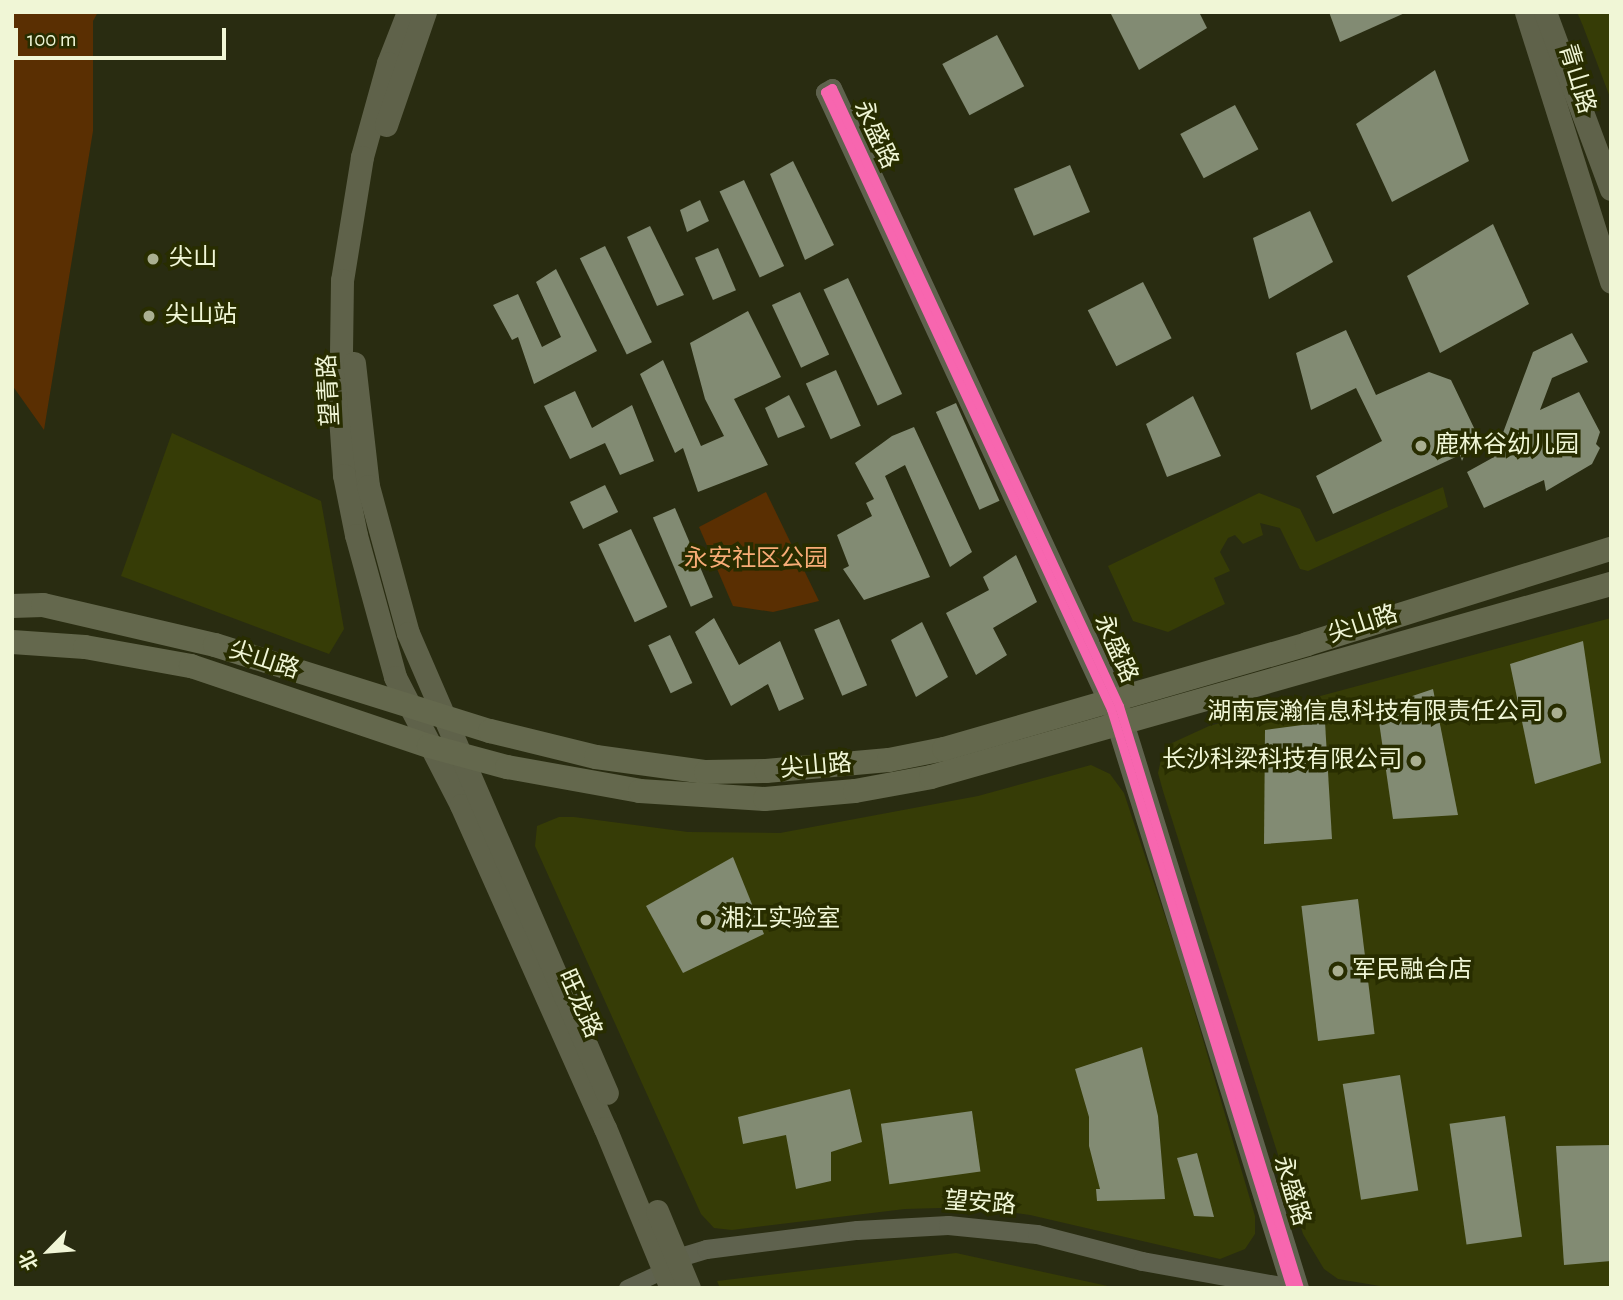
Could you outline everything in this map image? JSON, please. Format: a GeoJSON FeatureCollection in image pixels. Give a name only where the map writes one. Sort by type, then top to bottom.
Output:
{"type":"FeatureCollection","features":[{"type":"Feature","properties":{"kind":"main road","name":"望青路"},"geometry":{"type":"LineString","coordinates":[[408,12],[388,63],[362,157],[347,232],[338,331],[344,475],[371,600],[407,706],[429,746]]}},
{"type":"Feature","properties":{"kind":"main road","name":"望青路"},"geometry":{"type":"LineString","coordinates":[[425,12],[406,60],[375,166],[359,255],[354,358],[360,448],[381,544],[408,633],[463,756]]}},
{"type":"Feature","properties":{"kind":"main road","name":"青山路"},"geometry":{"type":"LineString","coordinates":[[1526,12],[1611,282]]}},
{"type":"Feature","properties":{"kind":"main road","name":"青山路"},"geometry":{"type":"LineString","coordinates":[[1545,12],[1611,189]]}},
{"type":"Feature","properties":{"kind":"main road","name":"尖山路"},"geometry":{"type":"LineString","coordinates":[[12,606],[43,605],[215,645],[445,718],[648,765],[706,772],[766,771],[903,757],[1112,699],[1611,549]]}},
{"type":"Feature","properties":{"kind":"main road","name":"尖山路"},"geometry":{"type":"LineString","coordinates":[[12,642],[85,647],[191,666],[463,756],[640,791],[792,798],[931,777],[1611,584]]}},
{"type":"Feature","properties":{"kind":"main road","name":"旺龙路"},"geometry":{"type":"LineString","coordinates":[[429,746],[461,805],[670,1269],[689,1288]]}},
{"type":"Feature","properties":{"kind":"main road","name":"旺龙路"},"geometry":{"type":"LineString","coordinates":[[463,756],[670,1269]]}},
{"type":"Feature","properties":{"kind":"street","name":"永盛路"},"geometry":{"type":"LineString","coordinates":[[1112,699],[825,92],[832,88],[1112,699],[1299,1288]]}},
{"type":"Feature","properties":{"kind":"street","name":"永盛路"},"geometry":{"type":"LineString","coordinates":[[1121,724],[1292,1288]]}},
{"type":"Feature","properties":{"kind":"street","name":"望安路"},"geometry":{"type":"LineString","coordinates":[[670,1269],[856,1230],[948,1225],[1037,1234],[1142,1261],[1292,1288]]}},
{"type":"Feature","properties":{"kind":"street","name":"望安路"},"geometry":{"type":"LineString","coordinates":[[670,1269],[857,1238],[947,1233],[1034,1242],[1244,1288]]}},
{"type":"Feature","properties":{"kind":"street"},"geometry":{"type":"LineString","coordinates":[[627,1288],[670,1269]]}},
{"type":"Feature","properties":{"kind":"shaded area"},"geometry":{"type":"Polygon","coordinates":[[[1577,12],[1611,12],[1611,100],[1583,26],[1577,12]]]}},
{"type":"Feature","properties":{"kind":"shaded area"},"geometry":{"type":"Polygon","coordinates":[[[172,433],[321,501],[344,629],[329,654],[121,576],[172,433]]]}},
{"type":"Feature","properties":{"kind":"shaded area"},"geometry":{"type":"Polygon","coordinates":[[[1443,487],[1448,507],[1308,571],[1300,569],[1280,528],[1260,523],[1263,535],[1243,544],[1235,535],[1228,538],[1220,552],[1230,571],[1214,578],[1225,604],[1168,632],[1133,621],[1108,566],[1259,493],[1300,509],[1316,542],[1443,487]]]}},
{"type":"Feature","properties":{"kind":"shaded area"},"geometry":{"type":"Polygon","coordinates":[[[1611,618],[1611,1288],[1392,1288],[1338,1279],[1324,1269],[1303,1234],[1163,791],[1158,773],[1162,755],[1172,743],[1209,726],[1611,618]]]}},
{"type":"Feature","properties":{"kind":"shaded area"},"geometry":{"type":"Polygon","coordinates":[[[1091,765],[1110,774],[1124,793],[1178,955],[1255,1216],[1255,1234],[1245,1249],[1220,1259],[1030,1215],[974,1207],[905,1209],[732,1230],[714,1228],[701,1214],[535,846],[537,826],[559,817],[574,817],[688,832],[780,833],[978,796],[1091,765]]]}},
{"type":"Feature","properties":{"kind":"shaded area"},"geometry":{"type":"Polygon","coordinates":[[[956,1253],[1117,1288],[720,1288],[717,1281],[956,1253]]]}},
{"type":"Feature","properties":{"kind":"green space"},"geometry":{"type":"Polygon","coordinates":[[[12,12],[98,12],[93,21],[93,131],[44,430],[12,385],[12,12]]]}},
{"type":"Feature","properties":{"kind":"green space","name":"永安社区公园"},"geometry":{"type":"Polygon","coordinates":[[[766,492],[819,601],[773,612],[733,606],[699,527],[766,492]]]}},
{"type":"Feature","properties":{"kind":"building"},"geometry":{"type":"Polygon","coordinates":[[[1110,12],[1199,12],[1207,28],[1139,70],[1110,12]]]}},
{"type":"Feature","properties":{"kind":"building"},"geometry":{"type":"Polygon","coordinates":[[[1329,12],[1407,12],[1340,42],[1329,12]]]}},
{"type":"Feature","properties":{"kind":"building"},"geometry":{"type":"Polygon","coordinates":[[[997,35],[1024,86],[969,115],[942,64],[997,35]]]}},
{"type":"Feature","properties":{"kind":"building"},"geometry":{"type":"Polygon","coordinates":[[[1435,70],[1469,161],[1392,202],[1356,124],[1435,70]]]}},
{"type":"Feature","properties":{"kind":"building"},"geometry":{"type":"Polygon","coordinates":[[[1235,105],[1258,149],[1204,178],[1180,134],[1235,105]]]}},
{"type":"Feature","properties":{"kind":"building"},"geometry":{"type":"Polygon","coordinates":[[[793,161],[834,245],[805,260],[770,174],[793,161]]]}},
{"type":"Feature","properties":{"kind":"building"},"geometry":{"type":"Polygon","coordinates":[[[1070,165],[1090,212],[1034,236],[1014,189],[1070,165]]]}},
{"type":"Feature","properties":{"kind":"building"},"geometry":{"type":"Polygon","coordinates":[[[744,180],[784,266],[760,278],[720,191],[744,180]]]}},
{"type":"Feature","properties":{"kind":"building"},"geometry":{"type":"Polygon","coordinates":[[[700,200],[709,221],[687,232],[680,210],[700,200]]]}},
{"type":"Feature","properties":{"kind":"building"},"geometry":{"type":"Polygon","coordinates":[[[1310,211],[1333,262],[1269,299],[1253,238],[1310,211]]]}},
{"type":"Feature","properties":{"kind":"building"},"geometry":{"type":"Polygon","coordinates":[[[1493,224],[1529,304],[1440,353],[1407,276],[1493,224]]]}},
{"type":"Feature","properties":{"kind":"building"},"geometry":{"type":"Polygon","coordinates":[[[650,226],[684,295],[657,306],[627,237],[650,226]]]}},
{"type":"Feature","properties":{"kind":"building"},"geometry":{"type":"Polygon","coordinates":[[[605,246],[652,342],[627,354],[580,258],[605,246]]]}},
{"type":"Feature","properties":{"kind":"building"},"geometry":{"type":"Polygon","coordinates":[[[718,248],[736,290],[713,300],[695,258],[718,248]]]}},
{"type":"Feature","properties":{"kind":"building"},"geometry":{"type":"Polygon","coordinates":[[[556,269],[597,351],[534,384],[518,337],[512,340],[493,305],[518,294],[542,347],[561,337],[536,282],[556,269]]]}},
{"type":"Feature","properties":{"kind":"building"},"geometry":{"type":"Polygon","coordinates":[[[848,278],[902,394],[878,405],[824,289],[848,278]]]}},
{"type":"Feature","properties":{"kind":"building"},"geometry":{"type":"Polygon","coordinates":[[[1143,282],[1172,338],[1116,366],[1088,310],[1143,282]]]}},
{"type":"Feature","properties":{"kind":"building"},"geometry":{"type":"Polygon","coordinates":[[[800,292],[829,355],[801,368],[772,305],[800,292]]]}},
{"type":"Feature","properties":{"kind":"building"},"geometry":{"type":"Polygon","coordinates":[[[748,311],[781,377],[734,399],[768,465],[698,492],[683,448],[675,453],[640,374],[663,360],[701,446],[724,436],[705,399],[690,343],[748,311]]]}},
{"type":"Feature","properties":{"kind":"building","name":"鹿林谷幼儿园"},"geometry":{"type":"Polygon","coordinates":[[[1346,330],[1376,395],[1429,372],[1451,380],[1475,430],[1462,461],[1460,455],[1333,514],[1316,476],[1382,441],[1356,388],[1311,410],[1296,353],[1346,330]]]}},
{"type":"Feature","properties":{"kind":"building"},"geometry":{"type":"Polygon","coordinates":[[[1572,333],[1588,362],[1552,378],[1540,410],[1579,392],[1600,432],[1596,444],[1600,448],[1592,464],[1546,491],[1544,480],[1484,508],[1467,472],[1494,457],[1533,352],[1572,333]]]}},
{"type":"Feature","properties":{"kind":"building"},"geometry":{"type":"Polygon","coordinates":[[[836,370],[861,426],[831,439],[806,383],[836,370]]]}},
{"type":"Feature","properties":{"kind":"building"},"geometry":{"type":"Polygon","coordinates":[[[575,391],[592,428],[632,405],[654,461],[620,475],[605,443],[570,459],[544,406],[575,391]]]}},
{"type":"Feature","properties":{"kind":"building"},"geometry":{"type":"Polygon","coordinates":[[[789,395],[805,427],[778,438],[765,408],[789,395]]]}},
{"type":"Feature","properties":{"kind":"building"},"geometry":{"type":"Polygon","coordinates":[[[1193,396],[1221,456],[1167,477],[1146,424],[1193,396]]]}},
{"type":"Feature","properties":{"kind":"building"},"geometry":{"type":"Polygon","coordinates":[[[956,403],[1000,501],[979,510],[936,412],[956,403]]]}},
{"type":"Feature","properties":{"kind":"building"},"geometry":{"type":"Polygon","coordinates":[[[914,427],[972,552],[950,567],[905,465],[885,476],[930,577],[864,600],[843,569],[849,566],[837,535],[872,516],[866,503],[874,499],[855,463],[892,436],[914,427]]]}},
{"type":"Feature","properties":{"kind":"building"},"geometry":{"type":"Polygon","coordinates":[[[605,485],[618,512],[583,529],[570,502],[605,485]]]}},
{"type":"Feature","properties":{"kind":"building"},"geometry":{"type":"Polygon","coordinates":[[[675,508],[713,597],[691,607],[653,517],[675,508]]]}},
{"type":"Feature","properties":{"kind":"building"},"geometry":{"type":"Polygon","coordinates":[[[631,529],[667,607],[635,622],[598,544],[631,529]]]}},
{"type":"Feature","properties":{"kind":"building"},"geometry":{"type":"Polygon","coordinates":[[[1016,555],[1037,602],[993,628],[1007,655],[976,675],[946,613],[989,590],[983,577],[1016,555]]]}},
{"type":"Feature","properties":{"kind":"building"},"geometry":{"type":"Polygon","coordinates":[[[714,618],[739,665],[780,641],[804,699],[779,711],[768,684],[731,706],[695,632],[714,618]]]}},
{"type":"Feature","properties":{"kind":"building"},"geometry":{"type":"Polygon","coordinates":[[[839,619],[867,685],[842,696],[814,630],[839,619]]]}},
{"type":"Feature","properties":{"kind":"building"},"geometry":{"type":"Polygon","coordinates":[[[922,622],[948,677],[916,697],[891,640],[922,622]]]}},
{"type":"Feature","properties":{"kind":"building"},"geometry":{"type":"Polygon","coordinates":[[[670,635],[692,683],[671,693],[648,645],[670,635]]]}},
{"type":"Feature","properties":{"kind":"building","name":"湖南宸瀚信息科技有限责任公司"},"geometry":{"type":"Polygon","coordinates":[[[1583,641],[1601,763],[1535,784],[1510,664],[1583,641]]]}},
{"type":"Feature","properties":{"kind":"building","name":"长沙科梁科技有限公司"},"geometry":{"type":"Polygon","coordinates":[[[1433,689],[1458,815],[1393,819],[1377,708],[1433,689]]]}},
{"type":"Feature","properties":{"kind":"building"},"geometry":{"type":"Polygon","coordinates":[[[1325,722],[1332,839],[1264,844],[1265,730],[1325,722]]]}},
{"type":"Feature","properties":{"kind":"building","name":"湘江实验室"},"geometry":{"type":"Polygon","coordinates":[[[733,857],[764,934],[683,973],[646,906],[733,857]]]}},
{"type":"Feature","properties":{"kind":"building","name":"军民融合店"},"geometry":{"type":"Polygon","coordinates":[[[1358,899],[1375,1034],[1318,1041],[1301,906],[1358,899]]]}},
{"type":"Feature","properties":{"kind":"building"},"geometry":{"type":"Polygon","coordinates":[[[1142,1047],[1158,1116],[1165,1199],[1097,1201],[1096,1189],[1100,1189],[1089,1146],[1089,1117],[1075,1069],[1142,1047]]]}},
{"type":"Feature","properties":{"kind":"building"},"geometry":{"type":"Polygon","coordinates":[[[1400,1075],[1418,1191],[1361,1200],[1343,1084],[1400,1075]]]}},
{"type":"Feature","properties":{"kind":"building"},"geometry":{"type":"Polygon","coordinates":[[[850,1089],[862,1142],[831,1152],[831,1181],[796,1189],[786,1135],[743,1144],[738,1117],[850,1089]]]}},
{"type":"Feature","properties":{"kind":"building"},"geometry":{"type":"Polygon","coordinates":[[[972,1111],[980,1171],[889,1184],[881,1124],[972,1111]]]}},
{"type":"Feature","properties":{"kind":"building"},"geometry":{"type":"Polygon","coordinates":[[[1505,1116],[1522,1237],[1467,1245],[1450,1124],[1505,1116]]]}},
{"type":"Feature","properties":{"kind":"building"},"geometry":{"type":"Polygon","coordinates":[[[1611,1145],[1611,1261],[1564,1265],[1556,1146],[1611,1145]]]}},
{"type":"Feature","properties":{"kind":"building"},"geometry":{"type":"Polygon","coordinates":[[[1197,1153],[1214,1217],[1194,1216],[1177,1158],[1197,1153]]]}},
{"type":"Feature","properties":{"kind":"cycle path"},"geometry":{"type":"LineString","coordinates":[[1291,1288],[1111,709],[825,92],[832,88],[1119,706],[1299,1288]]}},
{"type":"Feature","properties":{"kind":"place","name":"尖山"},"geometry":{"type":"Point","coordinates":[153,259]}},
{"type":"Feature","properties":{"kind":"place","name":"尖山站"},"geometry":{"type":"Point","coordinates":[149,316]}},
{"type":"Feature","properties":{"kind":"place","name":"鹿林谷幼儿园"},"geometry":{"type":"Point","coordinates":[1421,446]}},
{"type":"Feature","properties":{"kind":"place","name":"湖南宸瀚信息科技有限责任公司"},"geometry":{"type":"Point","coordinates":[1557,713]}},
{"type":"Feature","properties":{"kind":"place","name":"长沙科梁科技有限公司"},"geometry":{"type":"Point","coordinates":[1416,761]}},
{"type":"Feature","properties":{"kind":"place","name":"湘江实验室"},"geometry":{"type":"Point","coordinates":[706,920]}},
{"type":"Feature","properties":{"kind":"place","name":"军民融合店"},"geometry":{"type":"Point","coordinates":[1338,971]}}]}
